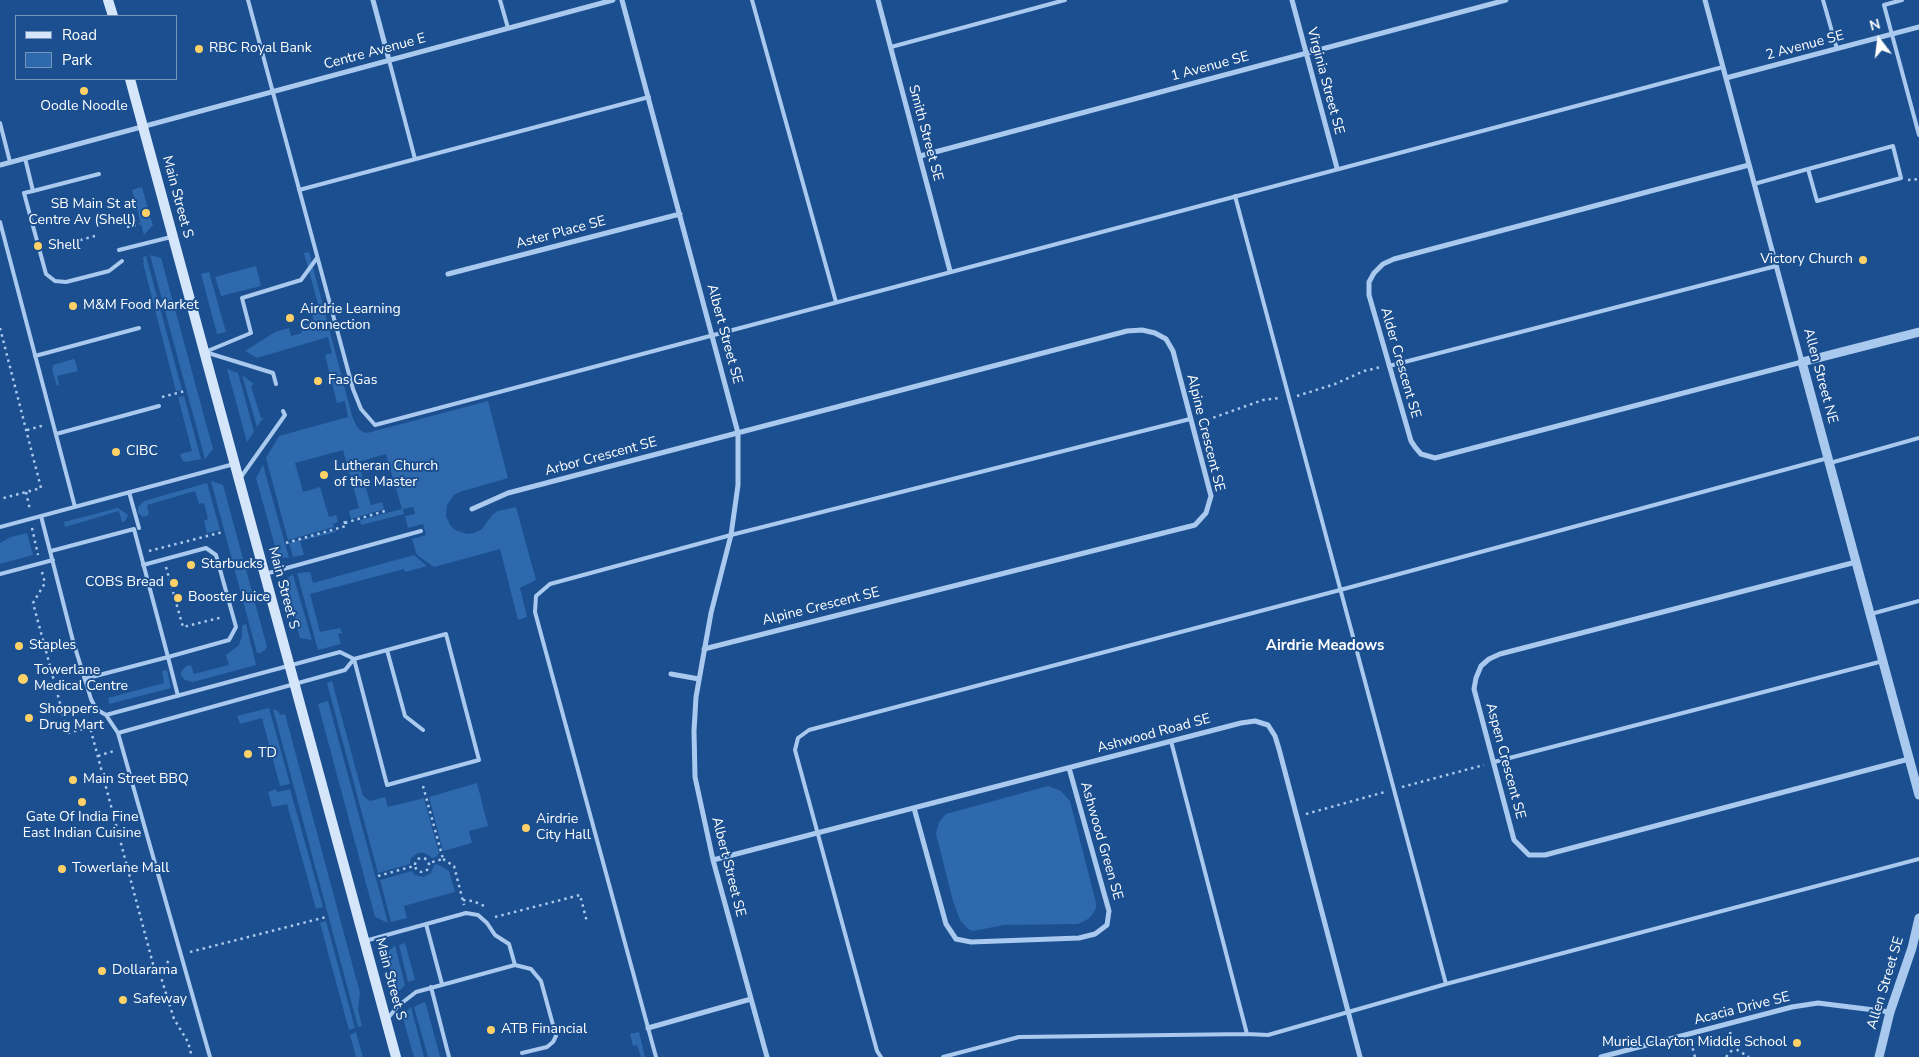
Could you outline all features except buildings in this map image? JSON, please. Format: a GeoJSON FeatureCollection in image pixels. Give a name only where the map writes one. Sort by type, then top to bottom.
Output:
{"type":"FeatureCollection","features":[{"type":"Feature","properties":{"kind":"main road"},"geometry":{"type":"LineString","coordinates":[[108,0],[113,15]]}},
{"type":"Feature","properties":{"kind":"main road","name":"Main Street S"},"geometry":{"type":"LineString","coordinates":[[130,80],[206,352],[396,1057]]}},
{"type":"Feature","properties":{"kind":"street"},"geometry":{"type":"LineString","coordinates":[[372,0],[389,60]]}},
{"type":"Feature","properties":{"kind":"street","name":"Centre Avenue E"},"geometry":{"type":"LineString","coordinates":[[0,165],[613,0]]}},
{"type":"Feature","properties":{"kind":"street","name":"Albert Street SE"},"geometry":{"type":"LineString","coordinates":[[622,0],[738,433],[738,485],[731,535],[711,614],[696,697],[694,731],[695,777],[713,860],[767,1057]]}},
{"type":"Feature","properties":{"kind":"street","name":"Smith Street SE"},"geometry":{"type":"LineString","coordinates":[[878,0],[950,271]]}},
{"type":"Feature","properties":{"kind":"street","name":"Virginia Street SE"},"geometry":{"type":"LineString","coordinates":[[1292,0],[1337,168]]}},
{"type":"Feature","properties":{"kind":"street","name":"1 Avenue SE"},"geometry":{"type":"LineString","coordinates":[[920,156],[1506,0]]}},
{"type":"Feature","properties":{"kind":"street","name":"Allen Street NE"},"geometry":{"type":"LineString","coordinates":[[1704,0],[1910,759]]}},
{"type":"Feature","properties":{"kind":"street","name":"2 Avenue SE"},"geometry":{"type":"LineString","coordinates":[[1726,78],[1919,27]]}},
{"type":"Feature","properties":{"kind":"street","name":"Alder Crescent SE"},"geometry":{"type":"LineString","coordinates":[[1749,165],[1394,259],[1383,264],[1374,272],[1369,282],[1369,295],[1411,441],[1421,454],[1435,458],[1802,362]]}},
{"type":"Feature","properties":{"kind":"street","name":"Aster Place SE"},"geometry":{"type":"LineString","coordinates":[[448,274],[680,214]]}},
{"type":"Feature","properties":{"kind":"street","name":"Alpine Crescent SE"},"geometry":{"type":"LineString","coordinates":[[704,648],[1195,525],[1206,513],[1211,496],[1173,351],[1166,339],[1155,333],[1142,330],[1127,331],[738,433]]}},
{"type":"Feature","properties":{"kind":"street"},"geometry":{"type":"LineString","coordinates":[[1802,362],[1919,332]]}},
{"type":"Feature","properties":{"kind":"street","name":"Arbor Crescent SE"},"geometry":{"type":"LineString","coordinates":[[472,509],[508,493],[738,433]]}},
{"type":"Feature","properties":{"kind":"street","name":"Aspen Crescent SE"},"geometry":{"type":"LineString","coordinates":[[1856,562],[1500,654],[1489,659],[1481,666],[1474,689],[1514,840],[1529,855],[1545,855],[1910,759]]}},
{"type":"Feature","properties":{"kind":"street"},"geometry":{"type":"LineString","coordinates":[[670,674],[699,679]]}},
{"type":"Feature","properties":{"kind":"street","name":"Ashwood Road SE"},"geometry":{"type":"LineString","coordinates":[[713,860],[1255,721],[1268,726],[1275,736],[1360,1057]]}},
{"type":"Feature","properties":{"kind":"street"},"geometry":{"type":"LineString","coordinates":[[1910,759],[1919,795]]}},
{"type":"Feature","properties":{"kind":"street","name":"Ashwood Green SE"},"geometry":{"type":"LineString","coordinates":[[914,808],[946,924],[956,939],[971,942],[1059,939],[1079,938],[1095,934],[1107,925],[1110,911],[1069,768]]}},
{"type":"Feature","properties":{"kind":"street","name":"Allen Street SE"},"geometry":{"type":"LineString","coordinates":[[1879,1057],[1890,1012],[1915,949],[1919,918]]}},
{"type":"Feature","properties":{"kind":"street"},"geometry":{"type":"LineString","coordinates":[[648,1028],[751,1000]]}},
{"type":"Feature","properties":{"kind":"street","name":"Acacia Drive SE"},"geometry":{"type":"LineString","coordinates":[[1601,1057],[1792,1007],[1818,1003],[1890,1012]]}},
{"type":"Feature","properties":{"kind":"lane"},"geometry":{"type":"LineString","coordinates":[[248,0],[353,389],[361,409],[375,425],[1723,67]]}},
{"type":"Feature","properties":{"kind":"lane"},"geometry":{"type":"LineString","coordinates":[[500,0],[508,28]]}},
{"type":"Feature","properties":{"kind":"lane"},"geometry":{"type":"LineString","coordinates":[[752,0],[836,302]]}},
{"type":"Feature","properties":{"kind":"lane"},"geometry":{"type":"LineString","coordinates":[[891,47],[1065,0]]}},
{"type":"Feature","properties":{"kind":"lane"},"geometry":{"type":"LineString","coordinates":[[1823,0],[1837,49]]}},
{"type":"Feature","properties":{"kind":"lane"},"geometry":{"type":"LineString","coordinates":[[1902,0],[1884,5],[1919,135]]}},
{"type":"Feature","properties":{"kind":"lane"},"geometry":{"type":"LineString","coordinates":[[389,60],[415,159]]}},
{"type":"Feature","properties":{"kind":"lane"},"geometry":{"type":"LineString","coordinates":[[299,190],[648,97]]}},
{"type":"Feature","properties":{"kind":"lane"},"geometry":{"type":"LineString","coordinates":[[0,123],[10,162]]}},
{"type":"Feature","properties":{"kind":"lane"},"geometry":{"type":"LineString","coordinates":[[1754,184],[1808,169],[1893,146],[1901,178],[1816,201],[1808,169]]}},
{"type":"Feature","properties":{"kind":"lane"},"geometry":{"type":"LineString","coordinates":[[25,158],[34,190]]}},
{"type":"Feature","properties":{"kind":"lane"},"geometry":{"type":"LineString","coordinates":[[99,174],[24,193],[46,274],[55,282],[66,282],[109,271],[122,261]]}},
{"type":"Feature","properties":{"kind":"lane"},"geometry":{"type":"LineString","coordinates":[[1235,196],[1446,984]]}},
{"type":"Feature","properties":{"kind":"lane"},"geometry":{"type":"LineString","coordinates":[[0,222],[75,507]]}},
{"type":"Feature","properties":{"kind":"lane"},"geometry":{"type":"LineString","coordinates":[[119,250],[173,236]]}},
{"type":"Feature","properties":{"kind":"lane"},"geometry":{"type":"LineString","coordinates":[[206,352],[251,333],[242,298],[301,280],[317,258]]}},
{"type":"Feature","properties":{"kind":"lane"},"geometry":{"type":"LineString","coordinates":[[1389,366],[1776,266]]}},
{"type":"Feature","properties":{"kind":"lane"},"geometry":{"type":"LineString","coordinates":[[35,356],[139,328]]}},
{"type":"Feature","properties":{"kind":"lane"},"geometry":{"type":"LineString","coordinates":[[206,352],[273,373],[276,384]]}},
{"type":"Feature","properties":{"kind":"lane"},"geometry":{"type":"LineString","coordinates":[[56,434],[159,406]]}},
{"type":"Feature","properties":{"kind":"lane"},"geometry":{"type":"LineString","coordinates":[[240,478],[285,415],[283,411]]}},
{"type":"Feature","properties":{"kind":"lane"},"geometry":{"type":"LineString","coordinates":[[656,1057],[535,612],[536,596],[550,584],[731,535],[1190,419]]}},
{"type":"Feature","properties":{"kind":"lane"},"geometry":{"type":"LineString","coordinates":[[880,1057],[876,1051],[795,750],[798,738],[809,730],[1919,438]]}},
{"type":"Feature","properties":{"kind":"lane"},"geometry":{"type":"LineString","coordinates":[[0,527],[236,464]]}},
{"type":"Feature","properties":{"kind":"lane"},"geometry":{"type":"LineString","coordinates":[[129,492],[138,528]]}},
{"type":"Feature","properties":{"kind":"lane"},"geometry":{"type":"LineString","coordinates":[[41,516],[84,679],[96,709],[106,716],[118,734],[210,1057]]}},
{"type":"Feature","properties":{"kind":"lane"},"geometry":{"type":"LineString","coordinates":[[51,551],[134,529],[178,696]]}},
{"type":"Feature","properties":{"kind":"lane"},"geometry":{"type":"LineString","coordinates":[[265,574],[421,531]]}},
{"type":"Feature","properties":{"kind":"lane"},"geometry":{"type":"LineString","coordinates":[[84,679],[229,640],[236,627],[216,555],[206,548],[143,565]]}},
{"type":"Feature","properties":{"kind":"lane"},"geometry":{"type":"LineString","coordinates":[[0,574],[53,560]]}},
{"type":"Feature","properties":{"kind":"lane"},"geometry":{"type":"LineString","coordinates":[[1870,614],[1919,601]]}},
{"type":"Feature","properties":{"kind":"lane"},"geometry":{"type":"LineString","coordinates":[[106,716],[340,652],[354,659],[388,785],[479,760],[446,634],[354,659],[345,670],[118,734]]}},
{"type":"Feature","properties":{"kind":"lane"},"geometry":{"type":"LineString","coordinates":[[387,650],[405,716],[423,730]]}},
{"type":"Feature","properties":{"kind":"lane"},"geometry":{"type":"LineString","coordinates":[[1494,762],[1883,661]]}},
{"type":"Feature","properties":{"kind":"lane"},"geometry":{"type":"LineString","coordinates":[[1171,741],[1248,1034]]}},
{"type":"Feature","properties":{"kind":"lane"},"geometry":{"type":"LineString","coordinates":[[943,1057],[1019,1037],[1268,1035],[1446,984],[1919,860]]}},
{"type":"Feature","properties":{"kind":"lane"},"geometry":{"type":"LineString","coordinates":[[365,941],[466,913],[478,915],[487,923],[495,936],[509,944],[515,965]]}},
{"type":"Feature","properties":{"kind":"lane"},"geometry":{"type":"LineString","coordinates":[[426,924],[442,984]]}},
{"type":"Feature","properties":{"kind":"lane"},"geometry":{"type":"LineString","coordinates":[[386,1020],[398,1006],[416,992],[515,965],[531,969],[541,981],[556,1036],[547,1047],[522,1053]]}},
{"type":"Feature","properties":{"kind":"lane"},"geometry":{"type":"LineString","coordinates":[[431,987],[448,1057]]}},
{"type":"Feature","properties":{"kind":"path"},"geometry":{"type":"LineString","coordinates":[[128,227],[140,224]]}},
{"type":"Feature","properties":{"kind":"path"},"geometry":{"type":"LineString","coordinates":[[55,247],[95,236]]}},
{"type":"Feature","properties":{"kind":"path"},"geometry":{"type":"LineString","coordinates":[[0,328],[42,488],[0,499]]}},
{"type":"Feature","properties":{"kind":"path"},"geometry":{"type":"LineString","coordinates":[[26,492],[30,505],[33,535],[45,583],[34,603],[68,733],[90,727],[153,964],[160,974],[174,1019],[188,1042],[192,1057]]}},
{"type":"Feature","properties":{"kind":"path"},"geometry":{"type":"LineString","coordinates":[[286,542],[346,526],[345,522],[388,510]]}},
{"type":"Feature","properties":{"kind":"path"},"geometry":{"type":"LineString","coordinates":[[140,553],[223,532]]}},
{"type":"Feature","properties":{"kind":"path"},"geometry":{"type":"LineString","coordinates":[[166,566],[183,627],[233,614]]}},
{"type":"Feature","properties":{"kind":"path"},"geometry":{"type":"LineString","coordinates":[[98,756],[115,751]]}},
{"type":"Feature","properties":{"kind":"path"},"geometry":{"type":"LineString","coordinates":[[420,776],[443,859],[454,866],[466,913]]}},
{"type":"Feature","properties":{"kind":"path"},"geometry":{"type":"LineString","coordinates":[[414,866],[415,861],[421,857],[429,863]]}},
{"type":"Feature","properties":{"kind":"path"},"geometry":{"type":"LineString","coordinates":[[429,863],[443,859]]}},
{"type":"Feature","properties":{"kind":"path"},"geometry":{"type":"LineString","coordinates":[[414,866],[419,872],[423,872],[427,870],[429,863]]}},
{"type":"Feature","properties":{"kind":"path"},"geometry":{"type":"LineString","coordinates":[[378,876],[414,866]]}},
{"type":"Feature","properties":{"kind":"path"},"geometry":{"type":"LineString","coordinates":[[492,913],[496,918],[580,895],[587,922]]}},
{"type":"Feature","properties":{"kind":"path"},"geometry":{"type":"LineString","coordinates":[[463,900],[473,901],[488,909]]}},
{"type":"Feature","properties":{"kind":"path"},"geometry":{"type":"LineString","coordinates":[[189,952],[326,917]]}},
{"type":"Feature","properties":{"kind":"path"},"geometry":{"type":"LineString","coordinates":[[160,974],[169,960]]}},
{"type":"Feature","properties":{"kind":"path"},"geometry":{"type":"LineString","coordinates":[[1727,1024],[1734,1048],[1749,1057]]}},
{"type":"Feature","properties":{"kind":"path"},"geometry":{"type":"LineString","coordinates":[[1689,1034],[1695,1057]]}},
{"type":"Feature","properties":{"kind":"path"},"geometry":{"type":"LineString","coordinates":[[1726,1057],[1734,1048]]}},
{"type":"Feature","properties":{"kind":"green space"},"geometry":{"type":"Polygon","coordinates":[[[142,187],[148,209],[142,211],[144,218],[150,216],[153,225],[144,235],[132,190],[142,187]]]}},
{"type":"Feature","properties":{"kind":"green space"},"geometry":{"type":"Polygon","coordinates":[[[309,252],[352,416],[361,431],[367,433],[488,401],[508,478],[454,495],[447,505],[446,516],[450,525],[455,530],[467,534],[481,530],[493,514],[498,511],[516,507],[536,580],[520,588],[527,617],[518,620],[500,549],[434,567],[417,555],[412,539],[426,535],[423,524],[408,528],[405,516],[415,514],[413,507],[403,509],[404,514],[361,525],[360,520],[402,509],[386,454],[358,462],[371,505],[382,502],[384,509],[351,519],[349,511],[359,508],[343,450],[295,463],[303,492],[320,487],[329,517],[336,515],[338,522],[333,524],[334,527],[288,540],[266,458],[279,436],[348,417],[345,401],[337,403],[325,355],[332,353],[328,337],[257,358],[245,351],[275,332],[289,328],[291,336],[302,333],[301,325],[314,322],[312,314],[320,311],[304,253],[309,252]]]}},
{"type":"Feature","properties":{"kind":"green space"},"geometry":{"type":"Polygon","coordinates":[[[150,255],[161,258],[213,449],[205,459],[150,255]]]}},
{"type":"Feature","properties":{"kind":"green space"},"geometry":{"type":"Polygon","coordinates":[[[146,256],[182,390],[176,391],[143,263],[143,257],[146,256]]]}},
{"type":"Feature","properties":{"kind":"green space"},"geometry":{"type":"Polygon","coordinates":[[[256,266],[261,286],[221,296],[215,277],[256,266]]]}},
{"type":"Feature","properties":{"kind":"green space"},"geometry":{"type":"Polygon","coordinates":[[[209,272],[226,332],[217,334],[201,274],[209,272]]]}},
{"type":"Feature","properties":{"kind":"green space"},"geometry":{"type":"Polygon","coordinates":[[[73,359],[78,371],[57,376],[59,385],[57,386],[52,370],[53,365],[73,359]]]}},
{"type":"Feature","properties":{"kind":"green space"},"geometry":{"type":"Polygon","coordinates":[[[227,369],[238,373],[254,432],[247,442],[227,369]]]}},
{"type":"Feature","properties":{"kind":"green space"},"geometry":{"type":"Polygon","coordinates":[[[242,375],[254,384],[251,386],[261,418],[263,418],[257,427],[242,375]]]}},
{"type":"Feature","properties":{"kind":"green space"},"geometry":{"type":"Polygon","coordinates":[[[184,396],[201,459],[186,462],[182,460],[180,454],[192,451],[178,397],[184,396]]]}},
{"type":"Feature","properties":{"kind":"green space"},"geometry":{"type":"Polygon","coordinates":[[[263,465],[289,558],[278,557],[256,478],[263,465]]]}},
{"type":"Feature","properties":{"kind":"green space"},"geometry":{"type":"Polygon","coordinates":[[[211,481],[223,485],[267,647],[260,653],[257,653],[211,481]]]}},
{"type":"Feature","properties":{"kind":"green space"},"geometry":{"type":"Polygon","coordinates":[[[207,483],[220,530],[207,533],[204,521],[208,519],[204,503],[199,504],[195,491],[147,505],[149,515],[143,517],[138,513],[138,507],[144,501],[207,483]]]}},
{"type":"Feature","properties":{"kind":"green space"},"geometry":{"type":"Polygon","coordinates":[[[118,508],[128,515],[125,521],[122,522],[119,511],[65,527],[64,522],[118,508]]]}},
{"type":"Feature","properties":{"kind":"green space"},"geometry":{"type":"Polygon","coordinates":[[[335,530],[336,532],[300,541],[304,555],[293,557],[289,543],[335,530]]]}},
{"type":"Feature","properties":{"kind":"green space"},"geometry":{"type":"Polygon","coordinates":[[[27,533],[33,555],[0,564],[0,543],[11,537],[27,533]]]}},
{"type":"Feature","properties":{"kind":"green space"},"geometry":{"type":"Polygon","coordinates":[[[414,555],[427,566],[405,572],[404,569],[310,594],[320,632],[340,628],[342,633],[338,634],[341,644],[318,650],[297,573],[310,572],[313,583],[414,555]]]}},
{"type":"Feature","properties":{"kind":"green space"},"geometry":{"type":"Polygon","coordinates":[[[293,574],[312,640],[300,638],[284,581],[293,574]]]}},
{"type":"Feature","properties":{"kind":"green space"},"geometry":{"type":"Polygon","coordinates":[[[246,624],[256,665],[193,682],[185,680],[181,672],[186,666],[191,665],[194,674],[229,665],[226,655],[239,645],[242,636],[242,626],[246,624]]]}},
{"type":"Feature","properties":{"kind":"green space"},"geometry":{"type":"Polygon","coordinates":[[[167,670],[171,688],[109,704],[108,698],[164,683],[162,671],[167,670]]]}},
{"type":"Feature","properties":{"kind":"green space"},"geometry":{"type":"Polygon","coordinates":[[[332,681],[363,796],[370,801],[385,797],[388,807],[424,798],[439,853],[436,857],[432,858],[425,853],[418,853],[411,858],[410,864],[378,873],[327,683],[332,681]]]}},
{"type":"Feature","properties":{"kind":"green space"},"geometry":{"type":"Polygon","coordinates":[[[328,701],[388,923],[375,917],[318,704],[328,701]]]}},
{"type":"Feature","properties":{"kind":"green space"},"geometry":{"type":"Polygon","coordinates":[[[269,708],[290,784],[280,786],[262,718],[240,724],[237,716],[269,708]]]}},
{"type":"Feature","properties":{"kind":"green space"},"geometry":{"type":"Polygon","coordinates":[[[273,709],[278,711],[280,715],[285,714],[360,993],[358,1009],[362,1026],[358,1027],[273,709]]]}},
{"type":"Feature","properties":{"kind":"green space"},"geometry":{"type":"Polygon","coordinates":[[[477,783],[488,826],[469,831],[472,843],[443,851],[429,797],[477,783]]]}},
{"type":"Feature","properties":{"kind":"green space"},"geometry":{"type":"Polygon","coordinates":[[[1048,786],[1061,791],[1070,801],[1096,908],[1088,919],[1078,924],[1004,925],[973,931],[968,929],[960,920],[953,901],[936,834],[939,822],[946,814],[1048,786]]]}},
{"type":"Feature","properties":{"kind":"green space"},"geometry":{"type":"Polygon","coordinates":[[[276,789],[277,792],[290,789],[323,907],[316,909],[287,804],[272,806],[268,792],[276,789]]]}},
{"type":"Feature","properties":{"kind":"green space"},"geometry":{"type":"Polygon","coordinates":[[[437,864],[449,871],[455,892],[404,906],[407,918],[391,922],[380,880],[412,871],[415,875],[424,877],[431,873],[434,865],[437,864]]]}},
{"type":"Feature","properties":{"kind":"green space"},"geometry":{"type":"Polygon","coordinates":[[[326,921],[355,1028],[349,1030],[320,923],[326,921]]]}},
{"type":"Feature","properties":{"kind":"green space"},"geometry":{"type":"Polygon","coordinates":[[[405,943],[415,980],[408,982],[399,945],[405,943]]]}},
{"type":"Feature","properties":{"kind":"green space"},"geometry":{"type":"Polygon","coordinates":[[[395,945],[405,985],[397,993],[386,954],[395,945]]]}},
{"type":"Feature","properties":{"kind":"green space"},"geometry":{"type":"Polygon","coordinates":[[[424,1002],[440,1057],[428,1057],[414,1007],[424,1002]]]}},
{"type":"Feature","properties":{"kind":"green space"},"geometry":{"type":"Polygon","coordinates":[[[411,1007],[424,1057],[414,1057],[402,1015],[411,1007]]]}},
{"type":"Feature","properties":{"kind":"green space"},"geometry":{"type":"Polygon","coordinates":[[[356,1032],[363,1057],[356,1057],[350,1035],[356,1032]]]}},
{"type":"Feature","properties":{"kind":"green space"},"geometry":{"type":"Polygon","coordinates":[[[639,1032],[645,1057],[641,1057],[637,1045],[633,1046],[630,1034],[639,1032]]]}},
{"type":"Feature","properties":{"kind":"place","name":"RBC Royal Bank"},"geometry":{"type":"Point","coordinates":[199,49]}},
{"type":"Feature","properties":{"kind":"place","name":"Oodle Noodle"},"geometry":{"type":"Point","coordinates":[84,91]}},
{"type":"Feature","properties":{"kind":"place","name":"SB Main St at Centre Av (Shell)"},"geometry":{"type":"Point","coordinates":[146,213]}},
{"type":"Feature","properties":{"kind":"place","name":"Shell"},"geometry":{"type":"Point","coordinates":[38,246]}},
{"type":"Feature","properties":{"kind":"place","name":"Victory Church"},"geometry":{"type":"Point","coordinates":[1863,260]}},
{"type":"Feature","properties":{"kind":"place","name":"M&M Food Market"},"geometry":{"type":"Point","coordinates":[73,306]}},
{"type":"Feature","properties":{"kind":"place","name":"Airdrie Learning Connection"},"geometry":{"type":"Point","coordinates":[290,318]}},
{"type":"Feature","properties":{"kind":"place","name":"Fas Gas"},"geometry":{"type":"Point","coordinates":[318,381]}},
{"type":"Feature","properties":{"kind":"place","name":"CIBC"},"geometry":{"type":"Point","coordinates":[116,452]}},
{"type":"Feature","properties":{"kind":"place","name":"Lutheran Church of the Master"},"geometry":{"type":"Point","coordinates":[324,475]}},
{"type":"Feature","properties":{"kind":"place","name":"Starbucks"},"geometry":{"type":"Point","coordinates":[191,565]}},
{"type":"Feature","properties":{"kind":"place","name":"COBS Bread"},"geometry":{"type":"Point","coordinates":[174,583]}},
{"type":"Feature","properties":{"kind":"place","name":"Booster Juice"},"geometry":{"type":"Point","coordinates":[178,598]}},
{"type":"Feature","properties":{"kind":"place","name":"Staples"},"geometry":{"type":"Point","coordinates":[19,646]}},
{"type":"Feature","properties":{"kind":"place","name":"Towerlane Medical Centre"},"geometry":{"type":"Point","coordinates":[23,679]}},
{"type":"Feature","properties":{"kind":"place","name":"Shoppers Drug Mart"},"geometry":{"type":"Point","coordinates":[29,718]}},
{"type":"Feature","properties":{"kind":"place","name":"TD"},"geometry":{"type":"Point","coordinates":[248,754]}},
{"type":"Feature","properties":{"kind":"place","name":"Main Street BBQ"},"geometry":{"type":"Point","coordinates":[73,780]}},
{"type":"Feature","properties":{"kind":"place","name":"Gate Of India Fine East Indian Cuisine"},"geometry":{"type":"Point","coordinates":[82,802]}},
{"type":"Feature","properties":{"kind":"place","name":"Airdrie City Hall"},"geometry":{"type":"Point","coordinates":[526,828]}},
{"type":"Feature","properties":{"kind":"place","name":"Towerlane Mall"},"geometry":{"type":"Point","coordinates":[62,869]}},
{"type":"Feature","properties":{"kind":"place","name":"Dollarama"},"geometry":{"type":"Point","coordinates":[102,971]}},
{"type":"Feature","properties":{"kind":"place","name":"Safeway"},"geometry":{"type":"Point","coordinates":[123,1000]}},
{"type":"Feature","properties":{"kind":"place","name":"ATB Financial"},"geometry":{"type":"Point","coordinates":[491,1030]}},
{"type":"Feature","properties":{"kind":"place","name":"Muriel Clayton Middle School"},"geometry":{"type":"Point","coordinates":[1797,1043]}},
{"type":"Feature","properties":{"kind":"district","name":"Airdrie Meadows"},"geometry":{"type":"Point","coordinates":[1325,646]}}]}
